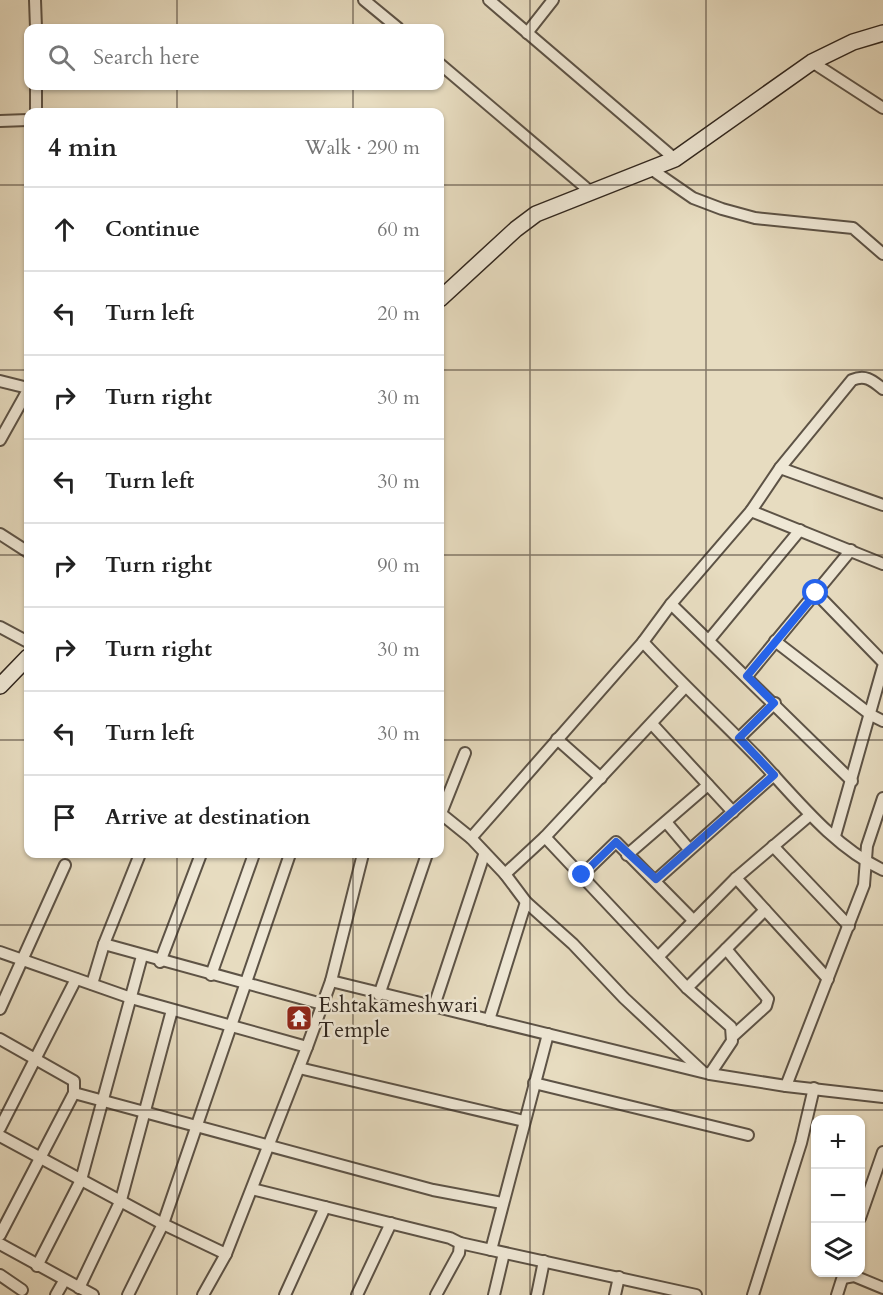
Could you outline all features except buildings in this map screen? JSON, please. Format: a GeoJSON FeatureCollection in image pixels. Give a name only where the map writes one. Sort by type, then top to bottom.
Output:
{"type":"FeatureCollection","features":[{"type":"Feature","properties":{"kind":"street"},"geometry":{"type":"LineString","coordinates":[[35,0],[36,24]]}},
{"type":"Feature","properties":{"kind":"street"},"geometry":{"type":"LineString","coordinates":[[364,0],[393,24]]}},
{"type":"Feature","properties":{"kind":"street"},"geometry":{"type":"LineString","coordinates":[[489,0],[675,159]]}},
{"type":"Feature","properties":{"kind":"street"},"geometry":{"type":"LineString","coordinates":[[527,33],[553,0]]}},
{"type":"Feature","properties":{"kind":"street"},"geometry":{"type":"LineString","coordinates":[[444,295],[536,214],[675,159],[812,62],[853,42],[883,33]]}},
{"type":"Feature","properties":{"kind":"street"},"geometry":{"type":"LineString","coordinates":[[812,62],[883,108]]}},
{"type":"Feature","properties":{"kind":"street"},"geometry":{"type":"LineString","coordinates":[[444,67],[592,193]]}},
{"type":"Feature","properties":{"kind":"street"},"geometry":{"type":"LineString","coordinates":[[36,90],[36,108]]}},
{"type":"Feature","properties":{"kind":"street"},"geometry":{"type":"LineString","coordinates":[[0,121],[24,120]]}},
{"type":"Feature","properties":{"kind":"street"},"geometry":{"type":"LineString","coordinates":[[651,169],[693,198],[722,209],[755,218],[853,228],[883,254]]}},
{"type":"Feature","properties":{"kind":"street"},"geometry":{"type":"LineString","coordinates":[[471,838],[643,642],[671,604],[751,511],[780,468],[852,380],[858,377],[871,379],[883,389]]}},
{"type":"Feature","properties":{"kind":"street"},"geometry":{"type":"LineString","coordinates":[[0,381],[24,388]]}},
{"type":"Feature","properties":{"kind":"street"},"geometry":{"type":"LineString","coordinates":[[0,440],[24,396]]}},
{"type":"Feature","properties":{"kind":"street"},"geometry":{"type":"LineString","coordinates":[[780,468],[883,505]]}},
{"type":"Feature","properties":{"kind":"street"},"geometry":{"type":"LineString","coordinates":[[751,511],[883,564]]}},
{"type":"Feature","properties":{"kind":"street"},"geometry":{"type":"LineString","coordinates":[[709,640],[800,530]]}},
{"type":"Feature","properties":{"kind":"street"},"geometry":{"type":"LineString","coordinates":[[0,534],[24,549]]}},
{"type":"Feature","properties":{"kind":"street"},"geometry":{"type":"LineString","coordinates":[[747,676],[851,550]]}},
{"type":"Feature","properties":{"kind":"street"},"geometry":{"type":"LineString","coordinates":[[816,593],[883,662]]}},
{"type":"Feature","properties":{"kind":"street"},"geometry":{"type":"LineString","coordinates":[[671,604],[852,781]]}},
{"type":"Feature","properties":{"kind":"street"},"geometry":{"type":"LineString","coordinates":[[0,627],[24,640]]}},
{"type":"Feature","properties":{"kind":"street"},"geometry":{"type":"LineString","coordinates":[[776,641],[871,715],[883,721]]}},
{"type":"Feature","properties":{"kind":"street"},"geometry":{"type":"LineString","coordinates":[[643,642],[685,687],[739,738],[810,815],[865,862],[883,870]]}},
{"type":"Feature","properties":{"kind":"street"},"geometry":{"type":"LineString","coordinates":[[0,686],[24,661]]}},
{"type":"Feature","properties":{"kind":"street"},"geometry":{"type":"LineString","coordinates":[[835,836],[883,667]]}},
{"type":"Feature","properties":{"kind":"street"},"geometry":{"type":"LineString","coordinates":[[505,874],[545,837],[685,687]]}},
{"type":"Feature","properties":{"kind":"street"},"geometry":{"type":"LineString","coordinates":[[739,738],[774,703]]}},
{"type":"Feature","properties":{"kind":"street"},"geometry":{"type":"LineString","coordinates":[[652,724],[733,812]]}},
{"type":"Feature","properties":{"kind":"street"},"geometry":{"type":"LineString","coordinates":[[557,739],[601,778]]}},
{"type":"Feature","properties":{"kind":"street"},"geometry":{"type":"LineString","coordinates":[[444,805],[465,753]]}},
{"type":"Feature","properties":{"kind":"street"},"geometry":{"type":"LineString","coordinates":[[656,879],[774,775]]}},
{"type":"Feature","properties":{"kind":"street"},"geometry":{"type":"LineString","coordinates":[[627,855],[708,785]]}},
{"type":"Feature","properties":{"kind":"street"},"geometry":{"type":"LineString","coordinates":[[786,1086],[864,885],[867,846],[883,798]]}},
{"type":"Feature","properties":{"kind":"street"},"geometry":{"type":"LineString","coordinates":[[658,957],[692,919],[810,815]]}},
{"type":"Feature","properties":{"kind":"street"},"geometry":{"type":"LineString","coordinates":[[444,818],[471,838],[484,855],[505,874],[525,902],[573,944],[624,998],[706,1073]]}},
{"type":"Feature","properties":{"kind":"street"},"geometry":{"type":"LineString","coordinates":[[666,822],[689,849]]}},
{"type":"Feature","properties":{"kind":"street"},"geometry":{"type":"LineString","coordinates":[[545,837],[687,988],[731,1027],[733,1036]]}},
{"type":"Feature","properties":{"kind":"street"},"geometry":{"type":"LineString","coordinates":[[582,875],[613,843],[618,843],[627,855],[656,879],[692,919]]}},
{"type":"Feature","properties":{"kind":"street"},"geometry":{"type":"LineString","coordinates":[[773,846],[849,926]]}},
{"type":"Feature","properties":{"kind":"street"},"geometry":{"type":"LineString","coordinates":[[434,1006],[484,855]]}},
{"type":"Feature","properties":{"kind":"street"},"geometry":{"type":"LineString","coordinates":[[92,984],[104,944],[139,858]]}},
{"type":"Feature","properties":{"kind":"street"},"geometry":{"type":"LineString","coordinates":[[160,962],[199,858]]}},
{"type":"Feature","properties":{"kind":"street"},"geometry":{"type":"LineString","coordinates":[[211,975],[253,858]]}},
{"type":"Feature","properties":{"kind":"street"},"geometry":{"type":"LineString","coordinates":[[128,1295],[163,1224],[289,858]]}},
{"type":"Feature","properties":{"kind":"street"},"geometry":{"type":"LineString","coordinates":[[203,1295],[226,1254],[307,1047],[330,981],[362,858]]}},
{"type":"Feature","properties":{"kind":"street"},"geometry":{"type":"LineString","coordinates":[[379,994],[426,858]]}},
{"type":"Feature","properties":{"kind":"street"},"geometry":{"type":"LineString","coordinates":[[0,1009],[65,865]]}},
{"type":"Feature","properties":{"kind":"street"},"geometry":{"type":"LineString","coordinates":[[736,878],[828,979]]}},
{"type":"Feature","properties":{"kind":"street"},"geometry":{"type":"LineString","coordinates":[[489,1020],[525,902]]}},
{"type":"Feature","properties":{"kind":"street"},"geometry":{"type":"LineString","coordinates":[[687,988],[765,910]]}},
{"type":"Feature","properties":{"kind":"street"},"geometry":{"type":"LineString","coordinates":[[104,944],[160,962],[322,1004]]}},
{"type":"Feature","properties":{"kind":"street"},"geometry":{"type":"LineString","coordinates":[[706,1073],[733,1036],[766,1006],[768,999],[726,949]]}},
{"type":"Feature","properties":{"kind":"street"},"geometry":{"type":"LineString","coordinates":[[0,952],[23,962],[131,998],[307,1047]]}},
{"type":"Feature","properties":{"kind":"street"},"geometry":{"type":"LineString","coordinates":[[37,1266],[81,1180],[142,956]]}},
{"type":"Feature","properties":{"kind":"street"},"geometry":{"type":"LineString","coordinates":[[0,1128],[76,979]]}},
{"type":"Feature","properties":{"kind":"street"},"geometry":{"type":"LineString","coordinates":[[330,981],[706,1073],[786,1086],[883,1097]]}},
{"type":"Feature","properties":{"kind":"street"},"geometry":{"type":"LineString","coordinates":[[79,1288],[121,1200],[172,1010]]}},
{"type":"Feature","properties":{"kind":"street"},"geometry":{"type":"LineString","coordinates":[[491,1250],[548,1034]]}},
{"type":"Feature","properties":{"kind":"street"},"geometry":{"type":"LineString","coordinates":[[0,1039],[74,1081],[74,1093],[0,1235]]}},
{"type":"Feature","properties":{"kind":"street"},"geometry":{"type":"LineString","coordinates":[[299,1068],[524,1121]]}},
{"type":"Feature","properties":{"kind":"street"},"geometry":{"type":"LineString","coordinates":[[534,1083],[748,1135]]}},
{"type":"Feature","properties":{"kind":"street"},"geometry":{"type":"LineString","coordinates":[[753,1295],[801,1143],[814,1088]]}},
{"type":"Feature","properties":{"kind":"street"},"geometry":{"type":"LineString","coordinates":[[74,1093],[433,1190],[502,1203]]}},
{"type":"Feature","properties":{"kind":"street"},"geometry":{"type":"LineString","coordinates":[[0,1136],[163,1224],[226,1254]]}},
{"type":"Feature","properties":{"kind":"street"},"geometry":{"type":"LineString","coordinates":[[865,1206],[883,1152]]}},
{"type":"Feature","properties":{"kind":"street"},"geometry":{"type":"LineString","coordinates":[[252,1189],[450,1238],[460,1243],[691,1294]]}},
{"type":"Feature","properties":{"kind":"street"},"geometry":{"type":"LineString","coordinates":[[285,1295],[325,1207]]}},
{"type":"Feature","properties":{"kind":"street"},"geometry":{"type":"LineString","coordinates":[[357,1295],[391,1223]]}},
{"type":"Feature","properties":{"kind":"street"},"geometry":{"type":"LineString","coordinates":[[436,1295],[459,1253],[460,1243]]}},
{"type":"Feature","properties":{"kind":"street"},"geometry":{"type":"LineString","coordinates":[[0,1244],[93,1295]]}},
{"type":"Feature","properties":{"kind":"street"},"geometry":{"type":"LineString","coordinates":[[494,1295],[504,1253]]}},
{"type":"Feature","properties":{"kind":"street"},"geometry":{"type":"LineString","coordinates":[[537,1295],[544,1261]]}},
{"type":"Feature","properties":{"kind":"street"},"geometry":{"type":"LineString","coordinates":[[0,1275],[22,1290]]}},
{"type":"Feature","properties":{"kind":"street"},"geometry":{"type":"LineString","coordinates":[[615,1295],[619,1277]]}},
{"type":"Feature","properties":{"kind":"street"},"geometry":{"type":"LineString","coordinates":[[837,1295],[843,1277]]}},
{"type":"Feature","properties":{"kind":"street"},"geometry":{"type":"LineString","coordinates":[[856,1277],[883,1288]]}},
{"type":"Feature","properties":{"kind":"street"},"geometry":{"type":"LineString","coordinates":[[56,1295],[64,1281]]}},
{"type":"Feature","properties":{"kind":"place","name":"Eshtakameshwari Temple"},"geometry":{"type":"Point","coordinates":[299,1018]}},
{"type":"Feature","properties":{"kind":"route"},"geometry":{"type":"LineString","coordinates":[[582,875],[616,842],[627,855],[656,879],[774,775],[739,738],[774,703],[747,676],[816,593]]}}]}
